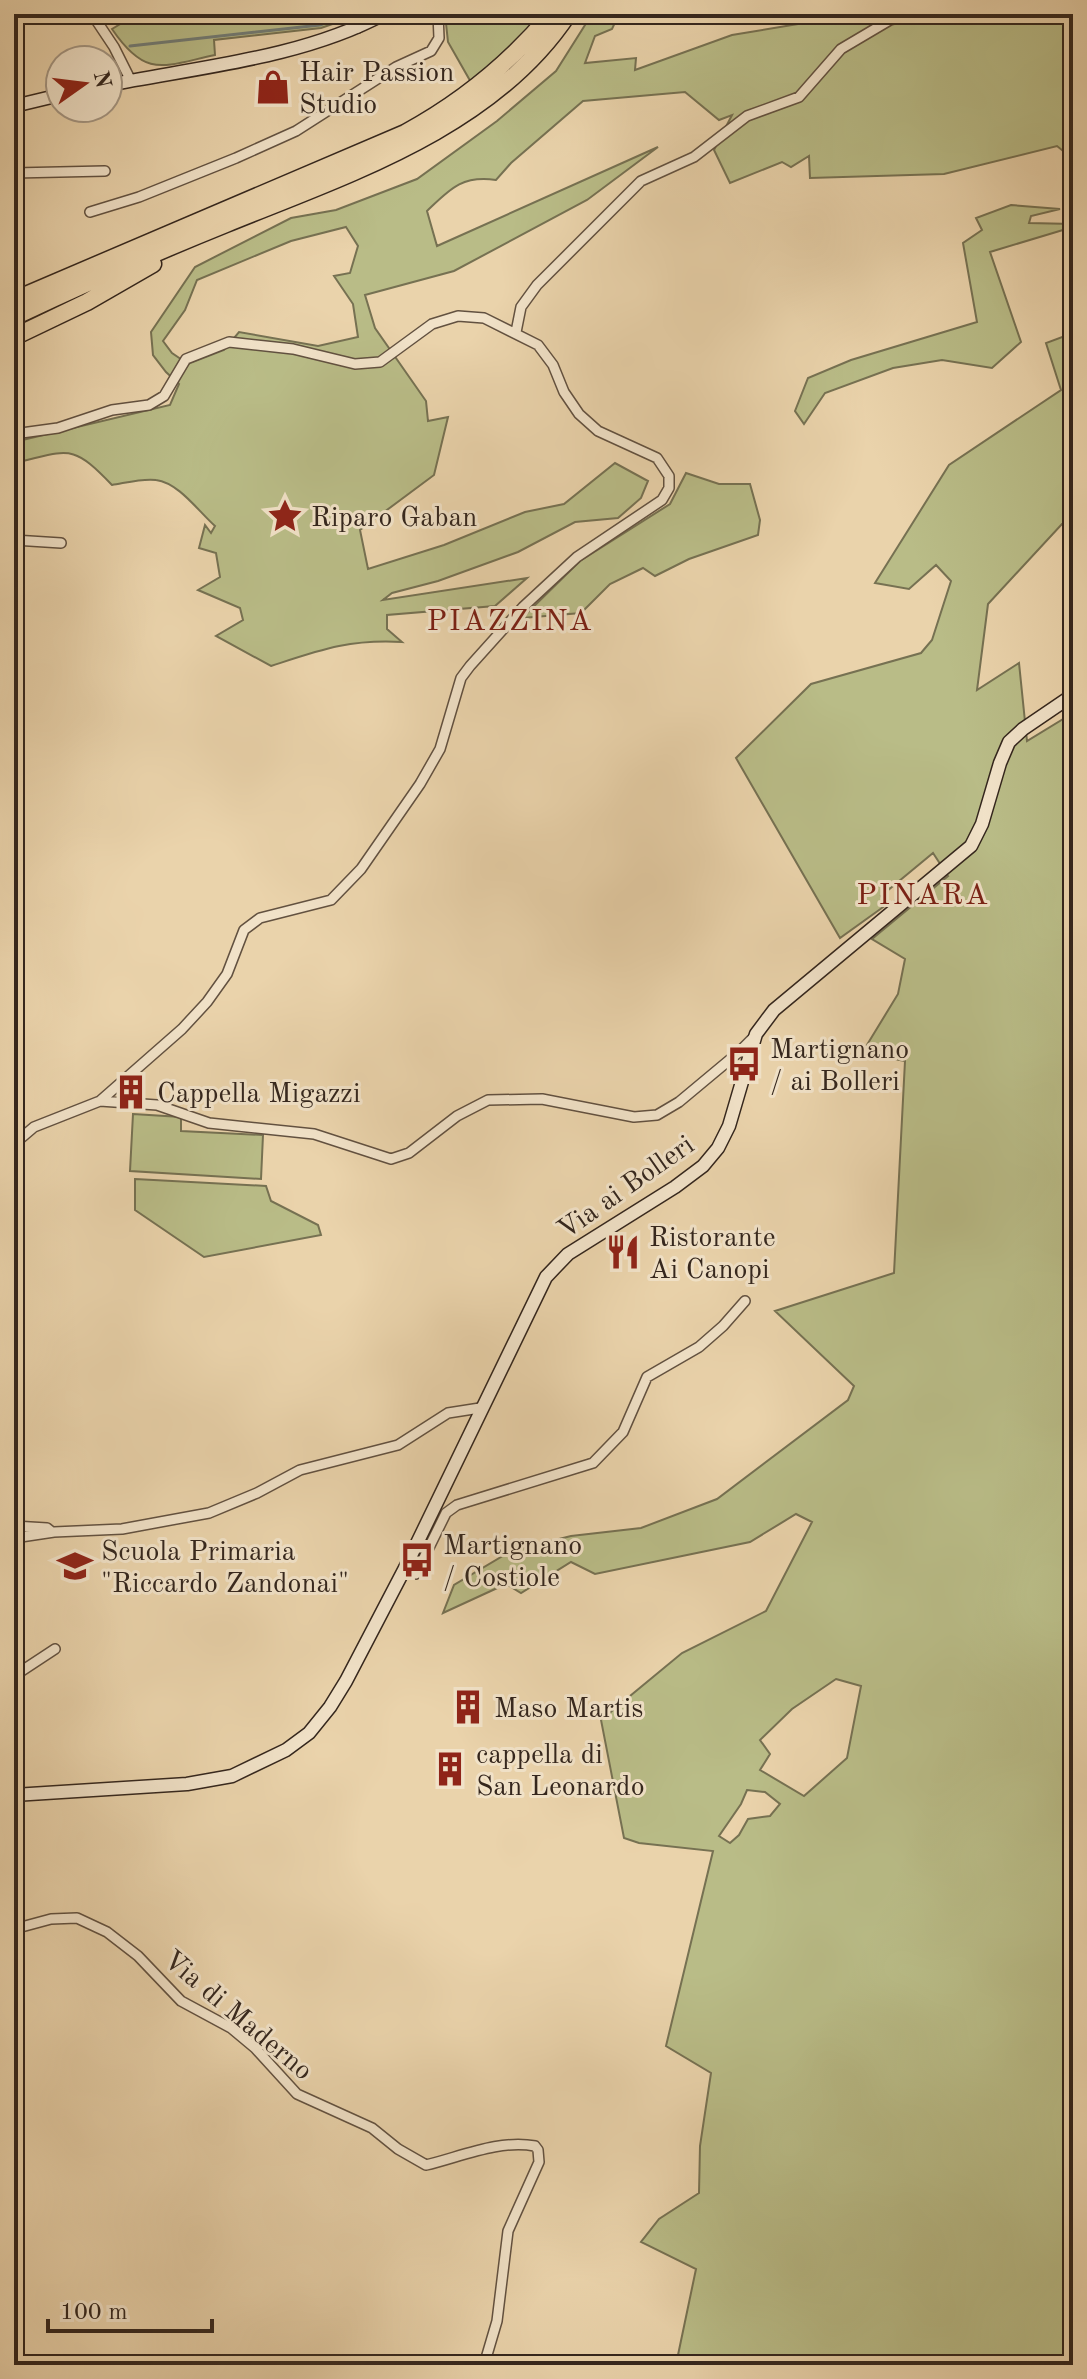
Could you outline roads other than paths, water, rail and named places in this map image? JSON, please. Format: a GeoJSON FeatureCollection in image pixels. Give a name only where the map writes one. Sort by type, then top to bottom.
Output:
{"type":"FeatureCollection","features":[{"type":"Feature","properties":{"kind":"highway"},"geometry":{"type":"LineString","coordinates":[[14,300],[405,133],[436,116],[500,69],[551,14]]}},
{"type":"Feature","properties":{"kind":"highway"},"geometry":{"type":"LineString","coordinates":[[14,317],[113,270],[376,161],[443,127],[507,81],[537,52],[568,14]]}},
{"type":"Feature","properties":{"kind":"highway"},"geometry":{"type":"LineString","coordinates":[[14,337],[87,302],[205,232]]}},
{"type":"Feature","properties":{"kind":"highway"},"geometry":{"type":"LineString","coordinates":[[14,292],[32,283],[69,275]]}},
{"type":"Feature","properties":{"kind":"street"},"geometry":{"type":"LineString","coordinates":[[92,14],[114,47],[131,81]]}},
{"type":"Feature","properties":{"kind":"street"},"geometry":{"type":"LineString","coordinates":[[353,14],[358,28]]}},
{"type":"Feature","properties":{"kind":"street"},"geometry":{"type":"LineString","coordinates":[[124,82],[288,50],[358,28],[384,14]]}},
{"type":"Feature","properties":{"kind":"street"},"geometry":{"type":"LineString","coordinates":[[90,212],[139,197],[296,131],[396,67],[431,51],[439,38],[438,14]]}},
{"type":"Feature","properties":{"kind":"street"},"geometry":{"type":"LineString","coordinates":[[516,332],[521,307],[537,285],[641,181],[694,157],[747,116],[799,97],[841,49],[890,20],[918,14]]}},
{"type":"Feature","properties":{"kind":"street"},"geometry":{"type":"LineString","coordinates":[[14,106],[44,99]]}},
{"type":"Feature","properties":{"kind":"street"},"geometry":{"type":"LineString","coordinates":[[14,173],[105,171]]}},
{"type":"Feature","properties":{"kind":"street"},"geometry":{"type":"LineString","coordinates":[[14,434],[58,428],[112,410],[149,405],[164,396],[186,359],[229,342],[293,349],[355,364],[380,362],[432,324],[458,316],[484,318],[538,345],[553,365],[564,392],[579,414],[598,431],[657,458],[669,476],[669,488],[662,500],[612,532],[558,574],[523,607],[470,666],[461,678],[440,749],[420,784],[361,869],[331,900],[260,918],[244,930],[227,974],[182,1029],[100,1101],[34,1127],[14,1144]]}},
{"type":"Feature","properties":{"kind":"street"},"geometry":{"type":"LineString","coordinates":[[14,540],[61,543]]}},
{"type":"Feature","properties":{"kind":"street","name":"Via ai Bolleri"},"geometry":{"type":"LineString","coordinates":[[14,1795],[187,1784],[232,1776],[286,1750],[309,1733],[346,1681],[405,1568],[546,1277],[568,1254],[703,1166],[718,1148],[729,1126],[756,1034],[774,1010],[971,846],[982,824],[1009,742],[1073,695]]}},
{"type":"Feature","properties":{"kind":"street"},"geometry":{"type":"LineString","coordinates":[[100,1101],[157,1105],[209,1123],[314,1134],[391,1159],[409,1153],[457,1116],[488,1100],[542,1099],[634,1117],[657,1115],[679,1102],[756,1034]]}},
{"type":"Feature","properties":{"kind":"street"},"geometry":{"type":"LineString","coordinates":[[405,1568],[416,1574],[446,1513],[457,1505],[593,1463],[623,1432],[647,1377],[699,1347],[745,1301]]}},
{"type":"Feature","properties":{"kind":"street"},"geometry":{"type":"LineString","coordinates":[[14,1538],[52,1532],[122,1529],[209,1513],[257,1493],[300,1470],[398,1445],[448,1413],[480,1408]]}},
{"type":"Feature","properties":{"kind":"street"},"geometry":{"type":"LineString","coordinates":[[14,1526],[47,1528],[52,1532]]}},
{"type":"Feature","properties":{"kind":"street"},"geometry":{"type":"LineString","coordinates":[[14,1676],[55,1649]]}},
{"type":"Feature","properties":{"kind":"street","name":"Via di Maderno"},"geometry":{"type":"LineString","coordinates":[[14,1929],[51,1919],[69,1918],[77,1918],[99,1928],[138,1956],[181,2001],[231,2028],[255,2048],[297,2094],[372,2128],[398,2149],[426,2165],[515,2144],[535,2146],[539,2162],[508,2231],[497,2321],[484,2365]]}},
{"type":"Feature","properties":{"kind":"waterway"},"geometry":{"type":"LineString","coordinates":[[130,46],[320,25],[334,19]]}},
{"type":"Feature","properties":{"kind":"place","name":"Hair Passion Studio"},"geometry":{"type":"Point","coordinates":[273,87]}},
{"type":"Feature","properties":{"kind":"place","name":"Riparo Gaban"},"geometry":{"type":"Point","coordinates":[285,516]}},
{"type":"Feature","properties":{"kind":"place","name":"Martignano / ai Bolleri"},"geometry":{"type":"Point","coordinates":[744,1064]}},
{"type":"Feature","properties":{"kind":"place","name":"Cappella Migazzi"},"geometry":{"type":"Point","coordinates":[131,1092]}},
{"type":"Feature","properties":{"kind":"place","name":"Ristorante Ai Canopi"},"geometry":{"type":"Point","coordinates":[623,1252]}},
{"type":"Feature","properties":{"kind":"place","name":"Martignano / Costiole"},"geometry":{"type":"Point","coordinates":[417,1560]}},
{"type":"Feature","properties":{"kind":"place","name":"Scuola Primaria \"Riccardo Zandonai\""},"geometry":{"type":"Point","coordinates":[75,1566]}},
{"type":"Feature","properties":{"kind":"place","name":"Maso Martis"},"geometry":{"type":"Point","coordinates":[468,1707]}},
{"type":"Feature","properties":{"kind":"place","name":"cappella di San Leonardo"},"geometry":{"type":"Point","coordinates":[450,1769]}},
{"type":"Feature","properties":{"kind":"district","name":"PIAZZINA"},"geometry":{"type":"Point","coordinates":[510,620]}},
{"type":"Feature","properties":{"kind":"district","name":"PINARA"},"geometry":{"type":"Point","coordinates":[923,894]}}]}
